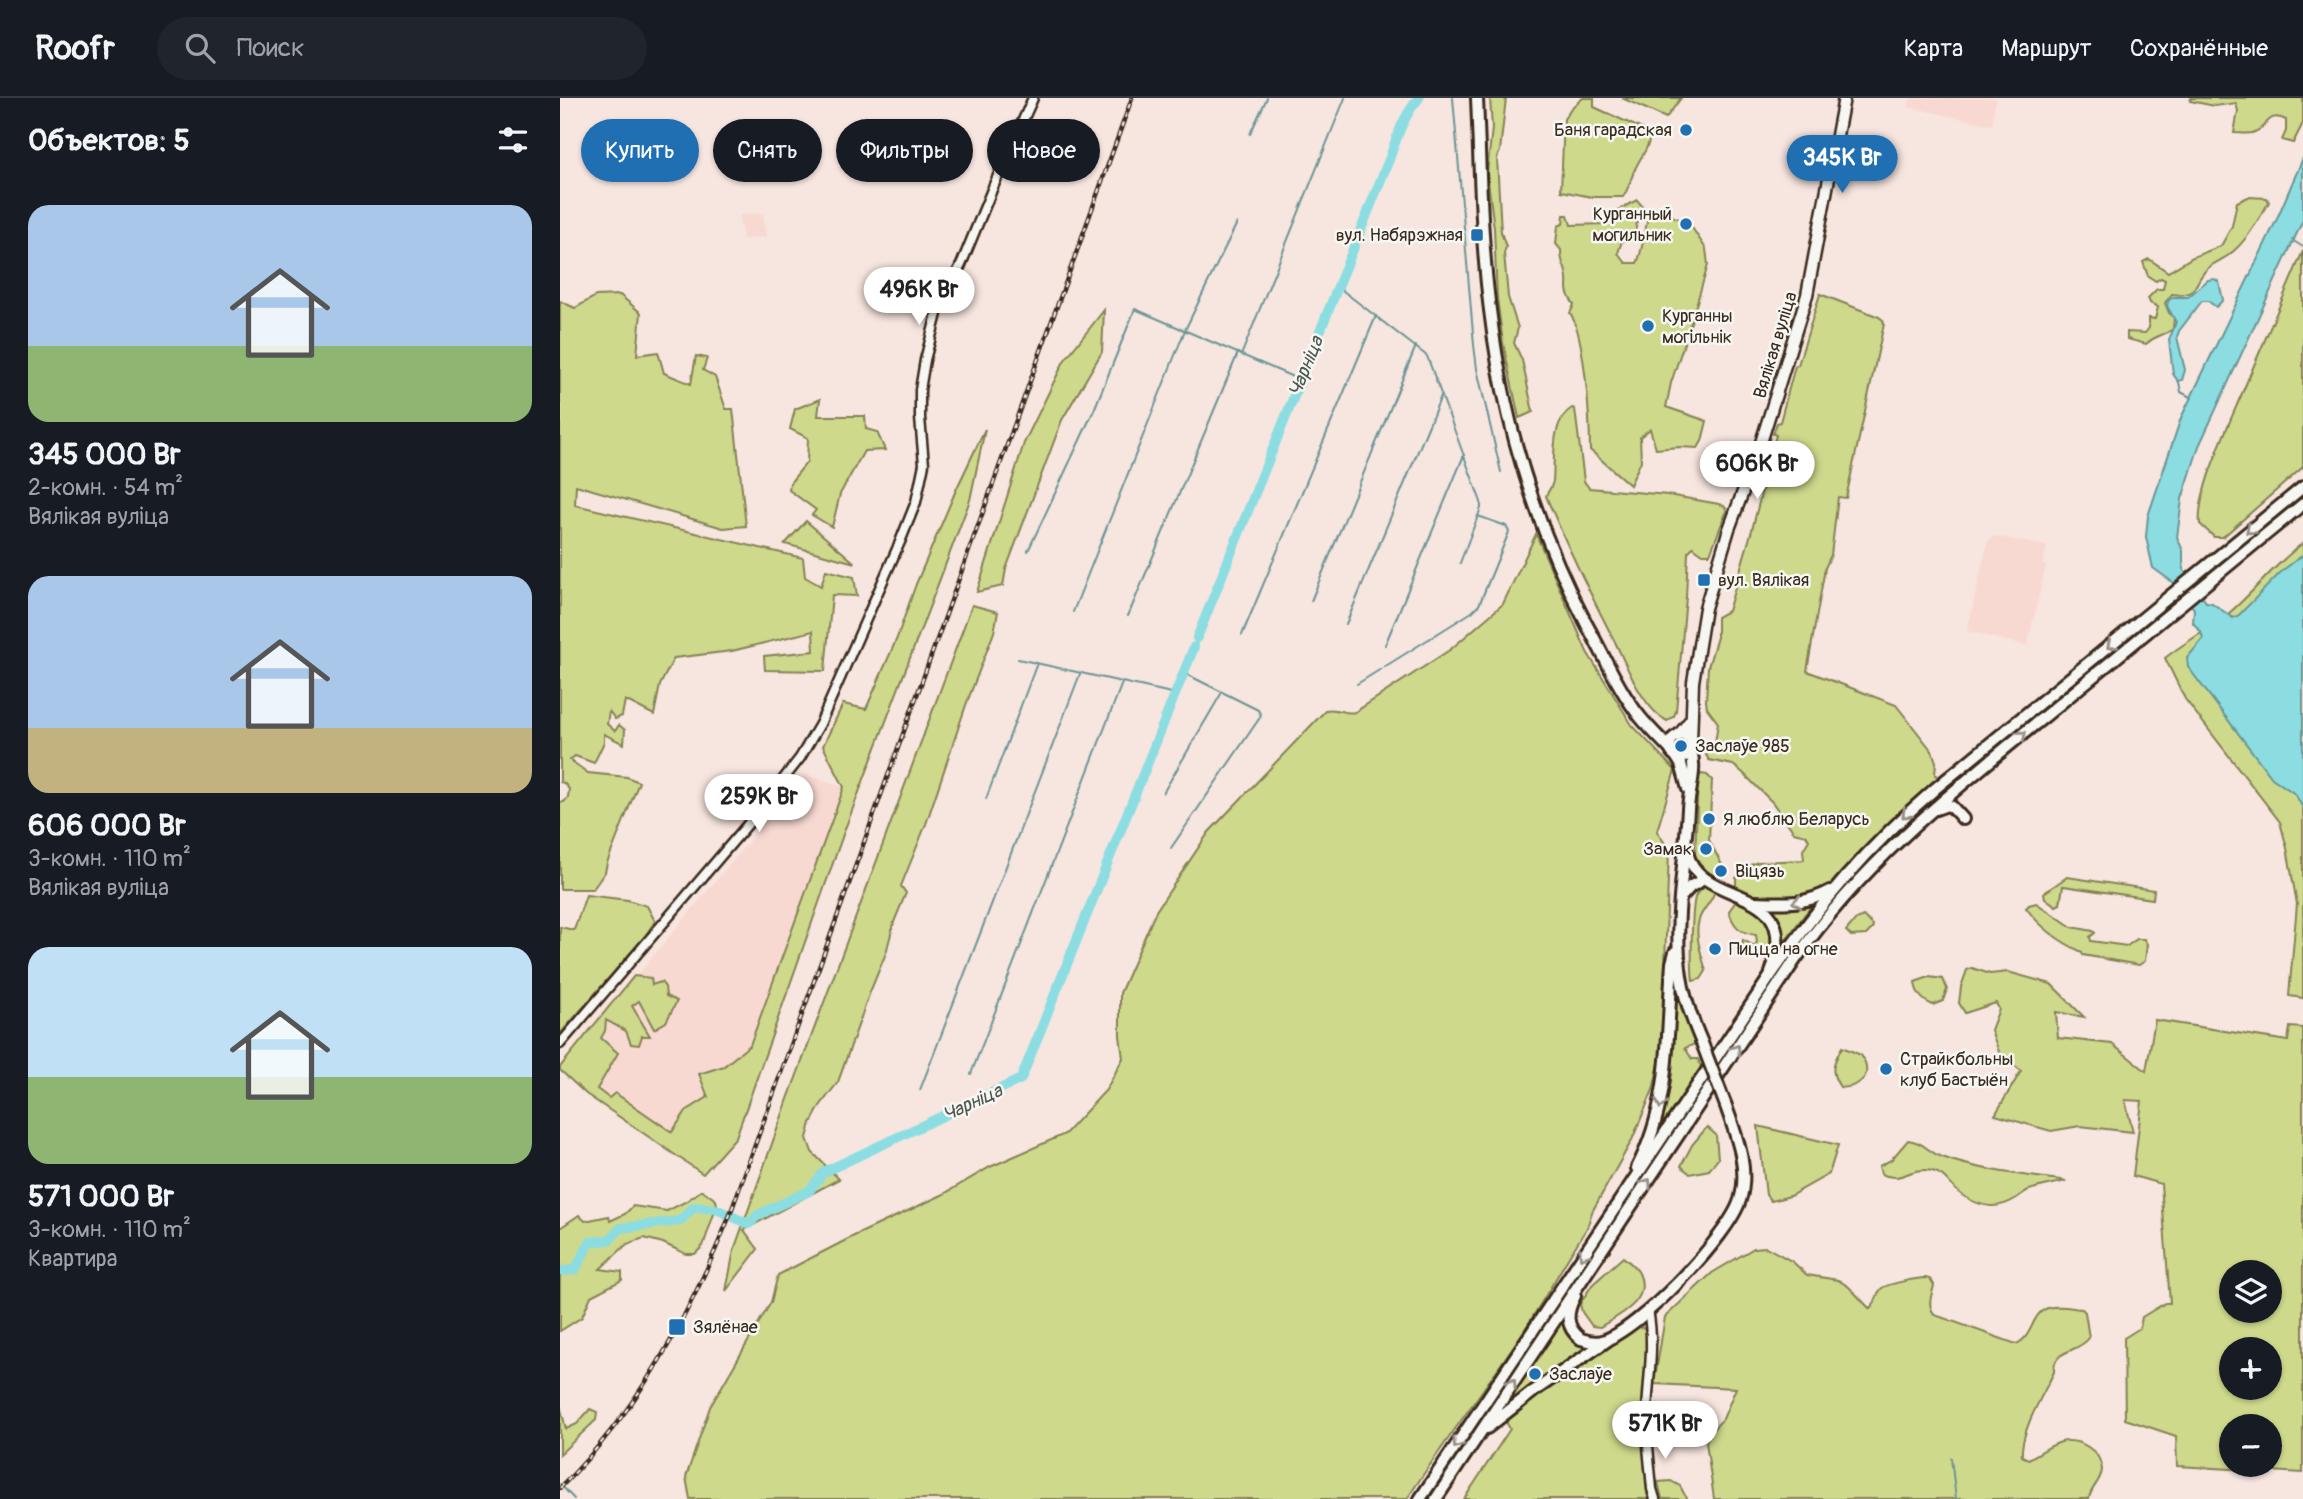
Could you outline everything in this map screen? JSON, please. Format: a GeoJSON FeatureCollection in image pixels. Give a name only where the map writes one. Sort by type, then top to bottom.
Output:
{"type":"FeatureCollection","features":[{"type":"Feature","properties":{"kind":"main road"},"geometry":{"type":"LineString","coordinates":[[1477,98],[1490,309],[1499,368],[1523,467],[1544,528],[1580,611],[1620,685],[1645,723],[1675,744],[1685,756],[1691,747]]}},
{"type":"Feature","properties":{"kind":"main road","name":"Вялікая вуліца"},"geometry":{"type":"LineString","coordinates":[[1691,747],[1693,682],[1705,608],[1728,529],[1759,449],[1807,295],[1844,98]]}},
{"type":"Feature","properties":{"kind":"main road"},"geometry":{"type":"LineString","coordinates":[[1420,1499],[1798,934],[1836,887],[1883,835],[1910,810],[2303,487]]}},
{"type":"Feature","properties":{"kind":"main road"},"geometry":{"type":"LineString","coordinates":[[1436,1499],[1814,932],[1876,863],[1924,816],[2303,504]]}},
{"type":"Feature","properties":{"kind":"main road"},"geometry":{"type":"LineString","coordinates":[[1689,791],[1675,744],[1691,719]]}},
{"type":"Feature","properties":{"kind":"main road"},"geometry":{"type":"LineString","coordinates":[[1621,1199],[1641,1160],[1660,1110],[1666,1068],[1672,963],[1678,935],[1681,897],[1688,872],[1686,846],[1689,791],[1694,765],[1686,737],[1675,744]]}},
{"type":"Feature","properties":{"kind":"main road"},"geometry":{"type":"LineString","coordinates":[[1924,816],[1947,805],[1963,819],[1958,793],[1969,779]]}},
{"type":"Feature","properties":{"kind":"main road"},"geometry":{"type":"LineString","coordinates":[[1688,872],[1704,882],[1755,902],[1804,902],[1836,887]]}},
{"type":"Feature","properties":{"kind":"main road"},"geometry":{"type":"LineString","coordinates":[[1681,897],[1691,886],[1704,882]]}},
{"type":"Feature","properties":{"kind":"main road"},"geometry":{"type":"LineString","coordinates":[[1755,902],[1778,931],[1779,946],[1769,978]]}},
{"type":"Feature","properties":{"kind":"main road"},"geometry":{"type":"LineString","coordinates":[[1475,1440],[1501,1415],[1648,1311],[1713,1245],[1727,1226],[1740,1200],[1743,1167],[1739,1145],[1682,986],[1678,935]]}},
{"type":"Feature","properties":{"kind":"main road"},"geometry":{"type":"LineString","coordinates":[[1582,1281],[1568,1313],[1569,1326],[1574,1334],[1589,1341],[1601,1342],[1614,1336]]}},
{"type":"Feature","properties":{"kind":"street"},"geometry":{"type":"LineString","coordinates":[[560,1044],[717,862],[810,744],[916,502],[924,464],[920,390],[939,310],[1033,98]]}},
{"type":"Feature","properties":{"kind":"street"},"geometry":{"type":"LineString","coordinates":[[1648,1311],[1652,1347],[1646,1414],[1655,1499]]}},
{"type":"Feature","properties":{"kind":"shaded area"},"geometry":{"type":"Polygon","coordinates":[[[1911,98],[1996,98],[1992,125],[1908,107],[1911,98]]]}},
{"type":"Feature","properties":{"kind":"shaded area"},"geometry":{"type":"Polygon","coordinates":[[[763,213],[766,237],[743,239],[739,215],[763,213]]]}},
{"type":"Feature","properties":{"kind":"shaded area"},"geometry":{"type":"Polygon","coordinates":[[[1994,536],[2047,546],[2043,564],[2046,566],[2027,646],[1967,631],[1988,541],[1994,536]]]}},
{"type":"Feature","properties":{"kind":"shaded area"},"geometry":{"type":"Polygon","coordinates":[[[805,774],[844,787],[703,1174],[586,1094],[560,1068],[805,774]]]}},
{"type":"Feature","properties":{"kind":"green space"},"geometry":{"type":"Polygon","coordinates":[[[1490,98],[1506,98],[1497,158],[1501,232],[1506,247],[1504,253],[1508,297],[1518,328],[1514,343],[1522,360],[1533,412],[1519,418],[1503,343],[1497,298],[1494,228],[1487,173],[1492,128],[1490,98]]]}},
{"type":"Feature","properties":{"kind":"green space"},"geometry":{"type":"Polygon","coordinates":[[[1583,98],[1594,98],[1594,107],[1651,133],[1623,197],[1592,197],[1561,191],[1564,119],[1571,108],[1583,98]]]}},
{"type":"Feature","properties":{"kind":"green space"},"geometry":{"type":"Polygon","coordinates":[[[1622,98],[1681,98],[1666,118],[1622,98]]]}},
{"type":"Feature","properties":{"kind":"green space"},"geometry":{"type":"Polygon","coordinates":[[[2191,98],[2303,98],[2303,123],[2293,143],[2282,140],[2286,131],[2286,120],[2275,117],[2252,133],[2234,133],[2238,111],[2236,103],[2215,106],[2190,101],[2191,98]]]}},
{"type":"Feature","properties":{"kind":"green space"},"geometry":{"type":"Polygon","coordinates":[[[2248,197],[2267,198],[2269,202],[2252,230],[2236,249],[2207,269],[2191,292],[2172,294],[2165,303],[2174,317],[2173,329],[2146,344],[2127,339],[2127,332],[2145,333],[2149,328],[2149,318],[2155,319],[2158,307],[2150,303],[2148,298],[2157,289],[2163,289],[2165,280],[2161,278],[2156,281],[2148,276],[2143,262],[2149,259],[2168,272],[2193,257],[2221,246],[2232,226],[2237,202],[2248,197]]]}},
{"type":"Feature","properties":{"kind":"green space"},"geometry":{"type":"Polygon","coordinates":[[[1637,200],[1645,209],[1637,222],[1634,238],[1622,241],[1618,253],[1626,263],[1637,263],[1650,207],[1689,223],[1706,249],[1708,265],[1666,407],[1707,421],[1698,448],[1656,449],[1650,429],[1640,437],[1641,461],[1630,485],[1590,450],[1583,358],[1570,313],[1574,305],[1567,290],[1561,250],[1556,244],[1558,226],[1563,224],[1564,215],[1568,215],[1571,225],[1606,224],[1608,215],[1637,200]]]}},
{"type":"Feature","properties":{"kind":"green space"},"geometry":{"type":"Polygon","coordinates":[[[2303,251],[2303,467],[2223,537],[2214,537],[2200,524],[2200,510],[2208,476],[2303,251]]]}},
{"type":"Feature","properties":{"kind":"green space"},"geometry":{"type":"Polygon","coordinates":[[[1820,294],[1879,317],[1884,324],[1846,498],[1838,497],[1831,555],[1825,568],[1807,671],[1896,705],[1932,751],[1936,762],[1935,775],[1943,778],[1887,826],[1829,889],[1808,897],[1782,900],[1745,892],[1736,886],[1736,878],[1750,865],[1758,862],[1804,860],[1803,850],[1809,840],[1806,835],[1794,832],[1772,802],[1742,772],[1733,765],[1709,760],[1706,755],[1714,750],[1718,723],[1707,708],[1708,667],[1717,637],[1717,617],[1728,611],[1752,530],[1776,435],[1773,434],[1780,422],[1795,366],[1798,365],[1820,294]]]}},
{"type":"Feature","properties":{"kind":"green space"},"geometry":{"type":"Polygon","coordinates":[[[620,295],[641,313],[637,355],[658,352],[664,373],[691,384],[696,356],[707,358],[703,370],[715,377],[726,409],[733,409],[746,526],[723,528],[576,485],[575,505],[803,558],[805,577],[821,586],[826,570],[854,577],[857,596],[832,595],[825,671],[765,670],[764,656],[814,651],[813,631],[732,651],[674,658],[660,685],[654,715],[625,700],[622,716],[615,719],[609,711],[607,724],[615,731],[619,725],[625,730],[624,744],[604,734],[604,742],[594,763],[575,756],[570,760],[588,773],[627,777],[639,782],[605,872],[593,889],[560,889],[560,802],[564,802],[568,797],[569,789],[560,782],[560,301],[575,308],[596,296],[620,295]]]}},
{"type":"Feature","properties":{"kind":"green space"},"geometry":{"type":"Polygon","coordinates":[[[1104,310],[1102,352],[1062,420],[1006,569],[1003,586],[977,592],[1024,443],[1064,361],[1104,310]]]}},
{"type":"Feature","properties":{"kind":"green space"},"geometry":{"type":"Polygon","coordinates":[[[820,399],[818,416],[865,416],[866,429],[877,432],[885,450],[864,451],[840,494],[832,527],[812,515],[816,510],[789,490],[790,483],[807,462],[808,438],[790,429],[795,409],[820,399]]]}},
{"type":"Feature","properties":{"kind":"green space"},"geometry":{"type":"Polygon","coordinates":[[[1572,408],[1575,409],[1584,481],[1589,488],[1668,495],[1719,504],[1727,510],[1710,554],[1703,554],[1693,547],[1688,552],[1676,711],[1667,721],[1650,707],[1636,686],[1546,496],[1553,481],[1557,431],[1565,414],[1572,408]]]}},
{"type":"Feature","properties":{"kind":"green space"},"geometry":{"type":"Polygon","coordinates":[[[985,429],[970,500],[845,829],[736,1137],[703,1174],[586,1094],[560,1067],[634,976],[651,978],[652,985],[661,982],[666,996],[677,1001],[666,1022],[654,1029],[639,1001],[632,1006],[650,1036],[642,1036],[639,1045],[631,1044],[626,1031],[606,1020],[601,1038],[618,1053],[597,1089],[609,1098],[615,1093],[672,1132],[686,1111],[708,1097],[699,1074],[724,1066],[750,1045],[844,787],[823,746],[843,704],[866,709],[897,638],[916,584],[985,429]]]}},
{"type":"Feature","properties":{"kind":"green space"},"geometry":{"type":"Polygon","coordinates":[[[806,521],[855,563],[785,544],[806,521]]]}},
{"type":"Feature","properties":{"kind":"green space"},"geometry":{"type":"Polygon","coordinates":[[[1536,534],[1587,652],[1632,725],[1675,770],[1657,831],[1669,850],[1662,1050],[1653,1090],[1632,1140],[1592,1212],[1587,1228],[1523,1332],[1407,1499],[690,1499],[686,1477],[710,1407],[771,1302],[778,1275],[942,1195],[990,1167],[1065,1134],[1106,1090],[1123,1058],[1120,993],[1156,911],[1209,832],[1326,710],[1355,712],[1451,649],[1503,604],[1536,534]]]}},
{"type":"Feature","properties":{"kind":"green space"},"geometry":{"type":"Polygon","coordinates":[[[2303,543],[2303,998],[2289,996],[2297,904],[2280,822],[2185,699],[2165,658],[2228,614],[2303,543]]]}},
{"type":"Feature","properties":{"kind":"green space"},"geometry":{"type":"Polygon","coordinates":[[[972,605],[998,612],[994,632],[926,824],[901,886],[906,893],[894,922],[886,953],[838,1082],[820,1106],[807,1138],[812,1152],[839,1179],[744,1230],[758,1249],[726,1291],[734,1250],[788,1099],[972,605]]]}},
{"type":"Feature","properties":{"kind":"green space"},"geometry":{"type":"Polygon","coordinates":[[[1701,774],[1712,780],[1709,840],[1723,867],[1715,868],[1715,876],[1698,865],[1695,856],[1698,778],[1701,774]]]}},
{"type":"Feature","properties":{"kind":"green space"},"geometry":{"type":"Polygon","coordinates":[[[2067,877],[2154,890],[2153,899],[2063,886],[2060,904],[2056,906],[2045,898],[2044,893],[2067,877]]]}},
{"type":"Feature","properties":{"kind":"green space"},"geometry":{"type":"Polygon","coordinates":[[[1710,886],[1715,889],[1714,893],[1701,916],[1697,933],[1706,971],[1701,979],[1693,981],[1694,901],[1699,892],[1710,886]]]}},
{"type":"Feature","properties":{"kind":"green space"},"geometry":{"type":"Polygon","coordinates":[[[586,895],[628,900],[647,906],[655,921],[560,1034],[560,927],[574,930],[586,895]]]}},
{"type":"Feature","properties":{"kind":"green space"},"geometry":{"type":"Polygon","coordinates":[[[1737,900],[1757,910],[1773,932],[1775,939],[1771,947],[1763,947],[1757,957],[1747,954],[1742,943],[1743,940],[1754,946],[1757,942],[1756,935],[1746,933],[1735,925],[1729,911],[1737,900]]]}},
{"type":"Feature","properties":{"kind":"green space"},"geometry":{"type":"Polygon","coordinates":[[[1815,901],[1783,943],[1762,906],[1784,908],[1815,901]]]}},
{"type":"Feature","properties":{"kind":"green space"},"geometry":{"type":"Polygon","coordinates":[[[2036,903],[2072,927],[2093,931],[2095,933],[2090,937],[2091,941],[2127,946],[2137,939],[2144,939],[2147,944],[2145,961],[2139,965],[2083,955],[2038,922],[2026,908],[2036,903]]]}},
{"type":"Feature","properties":{"kind":"green space"},"geometry":{"type":"Polygon","coordinates":[[[1863,916],[1873,925],[1872,929],[1866,935],[1851,936],[1846,931],[1855,920],[1863,916]]]}},
{"type":"Feature","properties":{"kind":"green space"},"geometry":{"type":"Polygon","coordinates":[[[1972,968],[1990,974],[2008,972],[2051,984],[2084,1017],[2056,1012],[2058,1038],[2112,1044],[2146,1071],[2155,1020],[2288,1041],[2290,1027],[2303,1028],[2303,1473],[2282,1472],[2282,1414],[2219,1414],[2219,1468],[2177,1466],[2176,1436],[2125,1419],[2124,1338],[2140,1328],[2142,1317],[2165,1303],[2170,1303],[2161,1184],[2133,1176],[2142,1101],[2125,1100],[2133,1132],[2080,1126],[2051,1131],[1995,1115],[2021,1071],[1999,1052],[1991,1030],[1999,1009],[1996,1003],[1965,1013],[1959,1003],[1967,970],[1972,968]]]}},
{"type":"Feature","properties":{"kind":"green space"},"geometry":{"type":"Polygon","coordinates":[[[1675,972],[1678,992],[1695,1044],[1685,1048],[1692,1059],[1698,1059],[1701,1067],[1657,1134],[1675,972]]]}},
{"type":"Feature","properties":{"kind":"green space"},"geometry":{"type":"Polygon","coordinates":[[[1929,977],[1943,979],[1947,989],[1943,1001],[1933,1005],[1921,996],[1915,982],[1929,977]]]}},
{"type":"Feature","properties":{"kind":"green space"},"geometry":{"type":"Polygon","coordinates":[[[1842,1047],[1861,1055],[1866,1072],[1862,1080],[1854,1085],[1840,1087],[1833,1072],[1842,1047]]]}},
{"type":"Feature","properties":{"kind":"green space"},"geometry":{"type":"Polygon","coordinates":[[[1758,1126],[1838,1145],[1829,1174],[1790,1196],[1771,1201],[1766,1195],[1758,1126]]]}},
{"type":"Feature","properties":{"kind":"green space"},"geometry":{"type":"Polygon","coordinates":[[[1707,1127],[1716,1135],[1718,1159],[1709,1170],[1690,1174],[1681,1166],[1692,1145],[1707,1127]]]}},
{"type":"Feature","properties":{"kind":"green space"},"geometry":{"type":"Polygon","coordinates":[[[1908,1140],[1919,1143],[1942,1157],[1972,1166],[2066,1181],[2029,1190],[2002,1205],[1984,1205],[1965,1197],[1942,1175],[1932,1171],[1917,1171],[1895,1177],[1881,1174],[1879,1166],[1891,1160],[1908,1140]]]}},
{"type":"Feature","properties":{"kind":"green space"},"geometry":{"type":"Polygon","coordinates":[[[702,1190],[716,1200],[717,1205],[703,1246],[695,1254],[686,1254],[644,1238],[627,1244],[600,1269],[622,1272],[622,1280],[591,1296],[582,1317],[560,1331],[560,1228],[579,1215],[585,1221],[609,1216],[610,1221],[625,1214],[633,1206],[667,1211],[702,1190]]]}},
{"type":"Feature","properties":{"kind":"green space"},"geometry":{"type":"Polygon","coordinates":[[[1766,1247],[1793,1262],[1807,1275],[1838,1280],[1849,1287],[1870,1309],[1884,1287],[1909,1280],[1929,1279],[1934,1285],[1930,1304],[1935,1315],[2016,1344],[2026,1337],[2042,1311],[2056,1307],[2082,1309],[2085,1312],[2089,1338],[2057,1359],[2054,1372],[2028,1424],[2022,1456],[2028,1459],[2064,1441],[2088,1447],[2098,1456],[2102,1469],[2089,1499],[1714,1499],[1706,1442],[1710,1432],[1723,1419],[1736,1388],[1654,1384],[1665,1317],[1712,1273],[1754,1248],[1766,1247]]]}},
{"type":"Feature","properties":{"kind":"green space"},"geometry":{"type":"Polygon","coordinates":[[[1623,1257],[1639,1273],[1641,1292],[1632,1306],[1624,1312],[1600,1327],[1592,1326],[1580,1304],[1592,1285],[1623,1257]]]}},
{"type":"Feature","properties":{"kind":"green space"},"geometry":{"type":"Polygon","coordinates":[[[1562,1319],[1566,1328],[1598,1344],[1504,1405],[1562,1319]]]}},
{"type":"Feature","properties":{"kind":"green space"},"geometry":{"type":"Polygon","coordinates":[[[1637,1327],[1648,1331],[1650,1356],[1643,1406],[1649,1499],[1464,1499],[1510,1429],[1505,1420],[1637,1327]]]}},
{"type":"Feature","properties":{"kind":"green space"},"geometry":{"type":"Polygon","coordinates":[[[560,1405],[566,1429],[577,1424],[590,1409],[597,1412],[596,1420],[560,1454],[560,1405]]]}},
{"type":"Feature","properties":{"kind":"green space"},"geometry":{"type":"Polygon","coordinates":[[[1671,1481],[1680,1486],[1687,1499],[1662,1499],[1658,1482],[1671,1481]]]}},
{"type":"Feature","properties":{"kind":"water"},"geometry":{"type":"Polygon","coordinates":[[[2303,158],[2303,220],[2199,446],[2182,499],[2177,537],[2183,551],[2183,569],[2206,602],[2212,603],[2233,618],[2283,570],[2303,555],[2303,808],[2295,794],[2272,778],[2188,667],[2187,658],[2203,639],[2193,623],[2194,609],[2175,584],[2153,568],[2146,537],[2148,516],[2181,418],[2276,221],[2303,158]]]}},
{"type":"Feature","properties":{"kind":"water"},"geometry":{"type":"Polygon","coordinates":[[[2208,280],[2219,282],[2223,300],[2216,307],[2208,301],[2202,301],[2179,331],[2177,337],[2185,370],[2182,380],[2178,381],[2173,374],[2169,340],[2176,322],[2167,306],[2168,301],[2173,297],[2188,297],[2208,280]]]}},
{"type":"Feature","properties":{"kind":"waterway"},"geometry":{"type":"LineString","coordinates":[[1250,134],[1267,98]]}},
{"type":"Feature","properties":{"kind":"waterway"},"geometry":{"type":"LineString","coordinates":[[1242,353],[1345,98]]}},
{"type":"Feature","properties":{"kind":"waterway","name":"Чарніца"},"geometry":{"type":"LineString","coordinates":[[1197,638],[1398,134],[1419,98]]}},
{"type":"Feature","properties":{"kind":"waterway"},"geometry":{"type":"LineString","coordinates":[[1453,98],[1477,369],[1501,472]]}},
{"type":"Feature","properties":{"kind":"waterway"},"geometry":{"type":"LineString","coordinates":[[1073,612],[1185,330],[1237,223]]}},
{"type":"Feature","properties":{"kind":"waterway"},"geometry":{"type":"LineString","coordinates":[[2292,240],[2303,247]]}},
{"type":"Feature","properties":{"kind":"waterway"},"geometry":{"type":"LineString","coordinates":[[1338,287],[1427,356],[1481,502],[1460,563]]}},
{"type":"Feature","properties":{"kind":"waterway"},"geometry":{"type":"LineString","coordinates":[[1028,551],[1094,410],[1135,309],[1300,380]]}},
{"type":"Feature","properties":{"kind":"waterway"},"geometry":{"type":"LineString","coordinates":[[1242,635],[1376,316]]}},
{"type":"Feature","properties":{"kind":"waterway"},"geometry":{"type":"LineString","coordinates":[[1311,601],[1416,346]]}},
{"type":"Feature","properties":{"kind":"waterway"},"geometry":{"type":"LineString","coordinates":[[1128,616],[1238,353]]}},
{"type":"Feature","properties":{"kind":"waterway"},"geometry":{"type":"LineString","coordinates":[[2179,382],[2181,392],[2192,398]]}},
{"type":"Feature","properties":{"kind":"waterway"},"geometry":{"type":"LineString","coordinates":[[1346,624],[1441,396]]}},
{"type":"Feature","properties":{"kind":"waterway"},"geometry":{"type":"LineString","coordinates":[[1385,645],[1464,455]]}},
{"type":"Feature","properties":{"kind":"waterway"},"geometry":{"type":"LineString","coordinates":[[1357,684],[1479,605],[1509,532],[1506,526],[1478,516]]}},
{"type":"Feature","properties":{"kind":"waterway","name":"Чарніца"},"geometry":{"type":"LineString","coordinates":[[560,1271],[575,1270],[590,1242],[609,1240],[621,1228],[680,1221],[694,1207],[716,1209],[749,1224],[758,1215],[809,1191],[824,1172],[1021,1079],[1194,647]]}},
{"type":"Feature","properties":{"kind":"waterway"},"geometry":{"type":"LineString","coordinates":[[1018,659],[1176,694]]}},
{"type":"Feature","properties":{"kind":"waterway"},"geometry":{"type":"LineString","coordinates":[[986,799],[1037,663]]}},
{"type":"Feature","properties":{"kind":"waterway"},"geometry":{"type":"LineString","coordinates":[[1171,848],[1261,716],[1258,710],[1184,673]]}},
{"type":"Feature","properties":{"kind":"waterway"},"geometry":{"type":"LineString","coordinates":[[920,1090],[1080,674]]}},
{"type":"Feature","properties":{"kind":"waterway"},"geometry":{"type":"LineString","coordinates":[[971,1074],[1122,683]]}},
{"type":"Feature","properties":{"kind":"waterway"},"geometry":{"type":"LineString","coordinates":[[1163,793],[1221,694]]}},
{"type":"Feature","properties":{"kind":"waterway"},"geometry":{"type":"LineString","coordinates":[[1951,1458],[1956,1499]]}},
{"type":"Feature","properties":{"kind":"waterway"},"geometry":{"type":"LineString","coordinates":[[560,1484],[574,1499]]}},
{"type":"Feature","properties":{"kind":"railway"},"geometry":{"type":"LineString","coordinates":[[560,1488],[614,1427],[658,1363],[695,1294],[728,1220],[1132,98]]}},
{"type":"Feature","properties":{"kind":"place","name":"Баня гарадская"},"geometry":{"type":"Point","coordinates":[1686,130]}},
{"type":"Feature","properties":{"kind":"place","name":"Курганный могильник"},"geometry":{"type":"Point","coordinates":[1686,224]}},
{"type":"Feature","properties":{"kind":"place","name":"вул. Набярэжная"},"geometry":{"type":"Point","coordinates":[1477,235]}},
{"type":"Feature","properties":{"kind":"place","name":"Курганны могільнік"},"geometry":{"type":"Point","coordinates":[1648,326]}},
{"type":"Feature","properties":{"kind":"place","name":"вул. Вялікая"},"geometry":{"type":"Point","coordinates":[1704,580]}},
{"type":"Feature","properties":{"kind":"place","name":"Заслаўе 985"},"geometry":{"type":"Point","coordinates":[1681,746]}},
{"type":"Feature","properties":{"kind":"place","name":"Я люблю Беларусь"},"geometry":{"type":"Point","coordinates":[1709,819]}},
{"type":"Feature","properties":{"kind":"place","name":"Замак"},"geometry":{"type":"Point","coordinates":[1706,849]}},
{"type":"Feature","properties":{"kind":"place","name":"Віцязь"},"geometry":{"type":"Point","coordinates":[1721,871]}},
{"type":"Feature","properties":{"kind":"place","name":"Пицца на огне"},"geometry":{"type":"Point","coordinates":[1715,949]}},
{"type":"Feature","properties":{"kind":"place","name":"Страйкбольны клуб Бастыён"},"geometry":{"type":"Point","coordinates":[1886,1069]}},
{"type":"Feature","properties":{"kind":"place","name":"Зялёнае"},"geometry":{"type":"Point","coordinates":[677,1327]}},
{"type":"Feature","properties":{"kind":"place","name":"Заслаўе"},"geometry":{"type":"Point","coordinates":[1535,1374]}}]}
